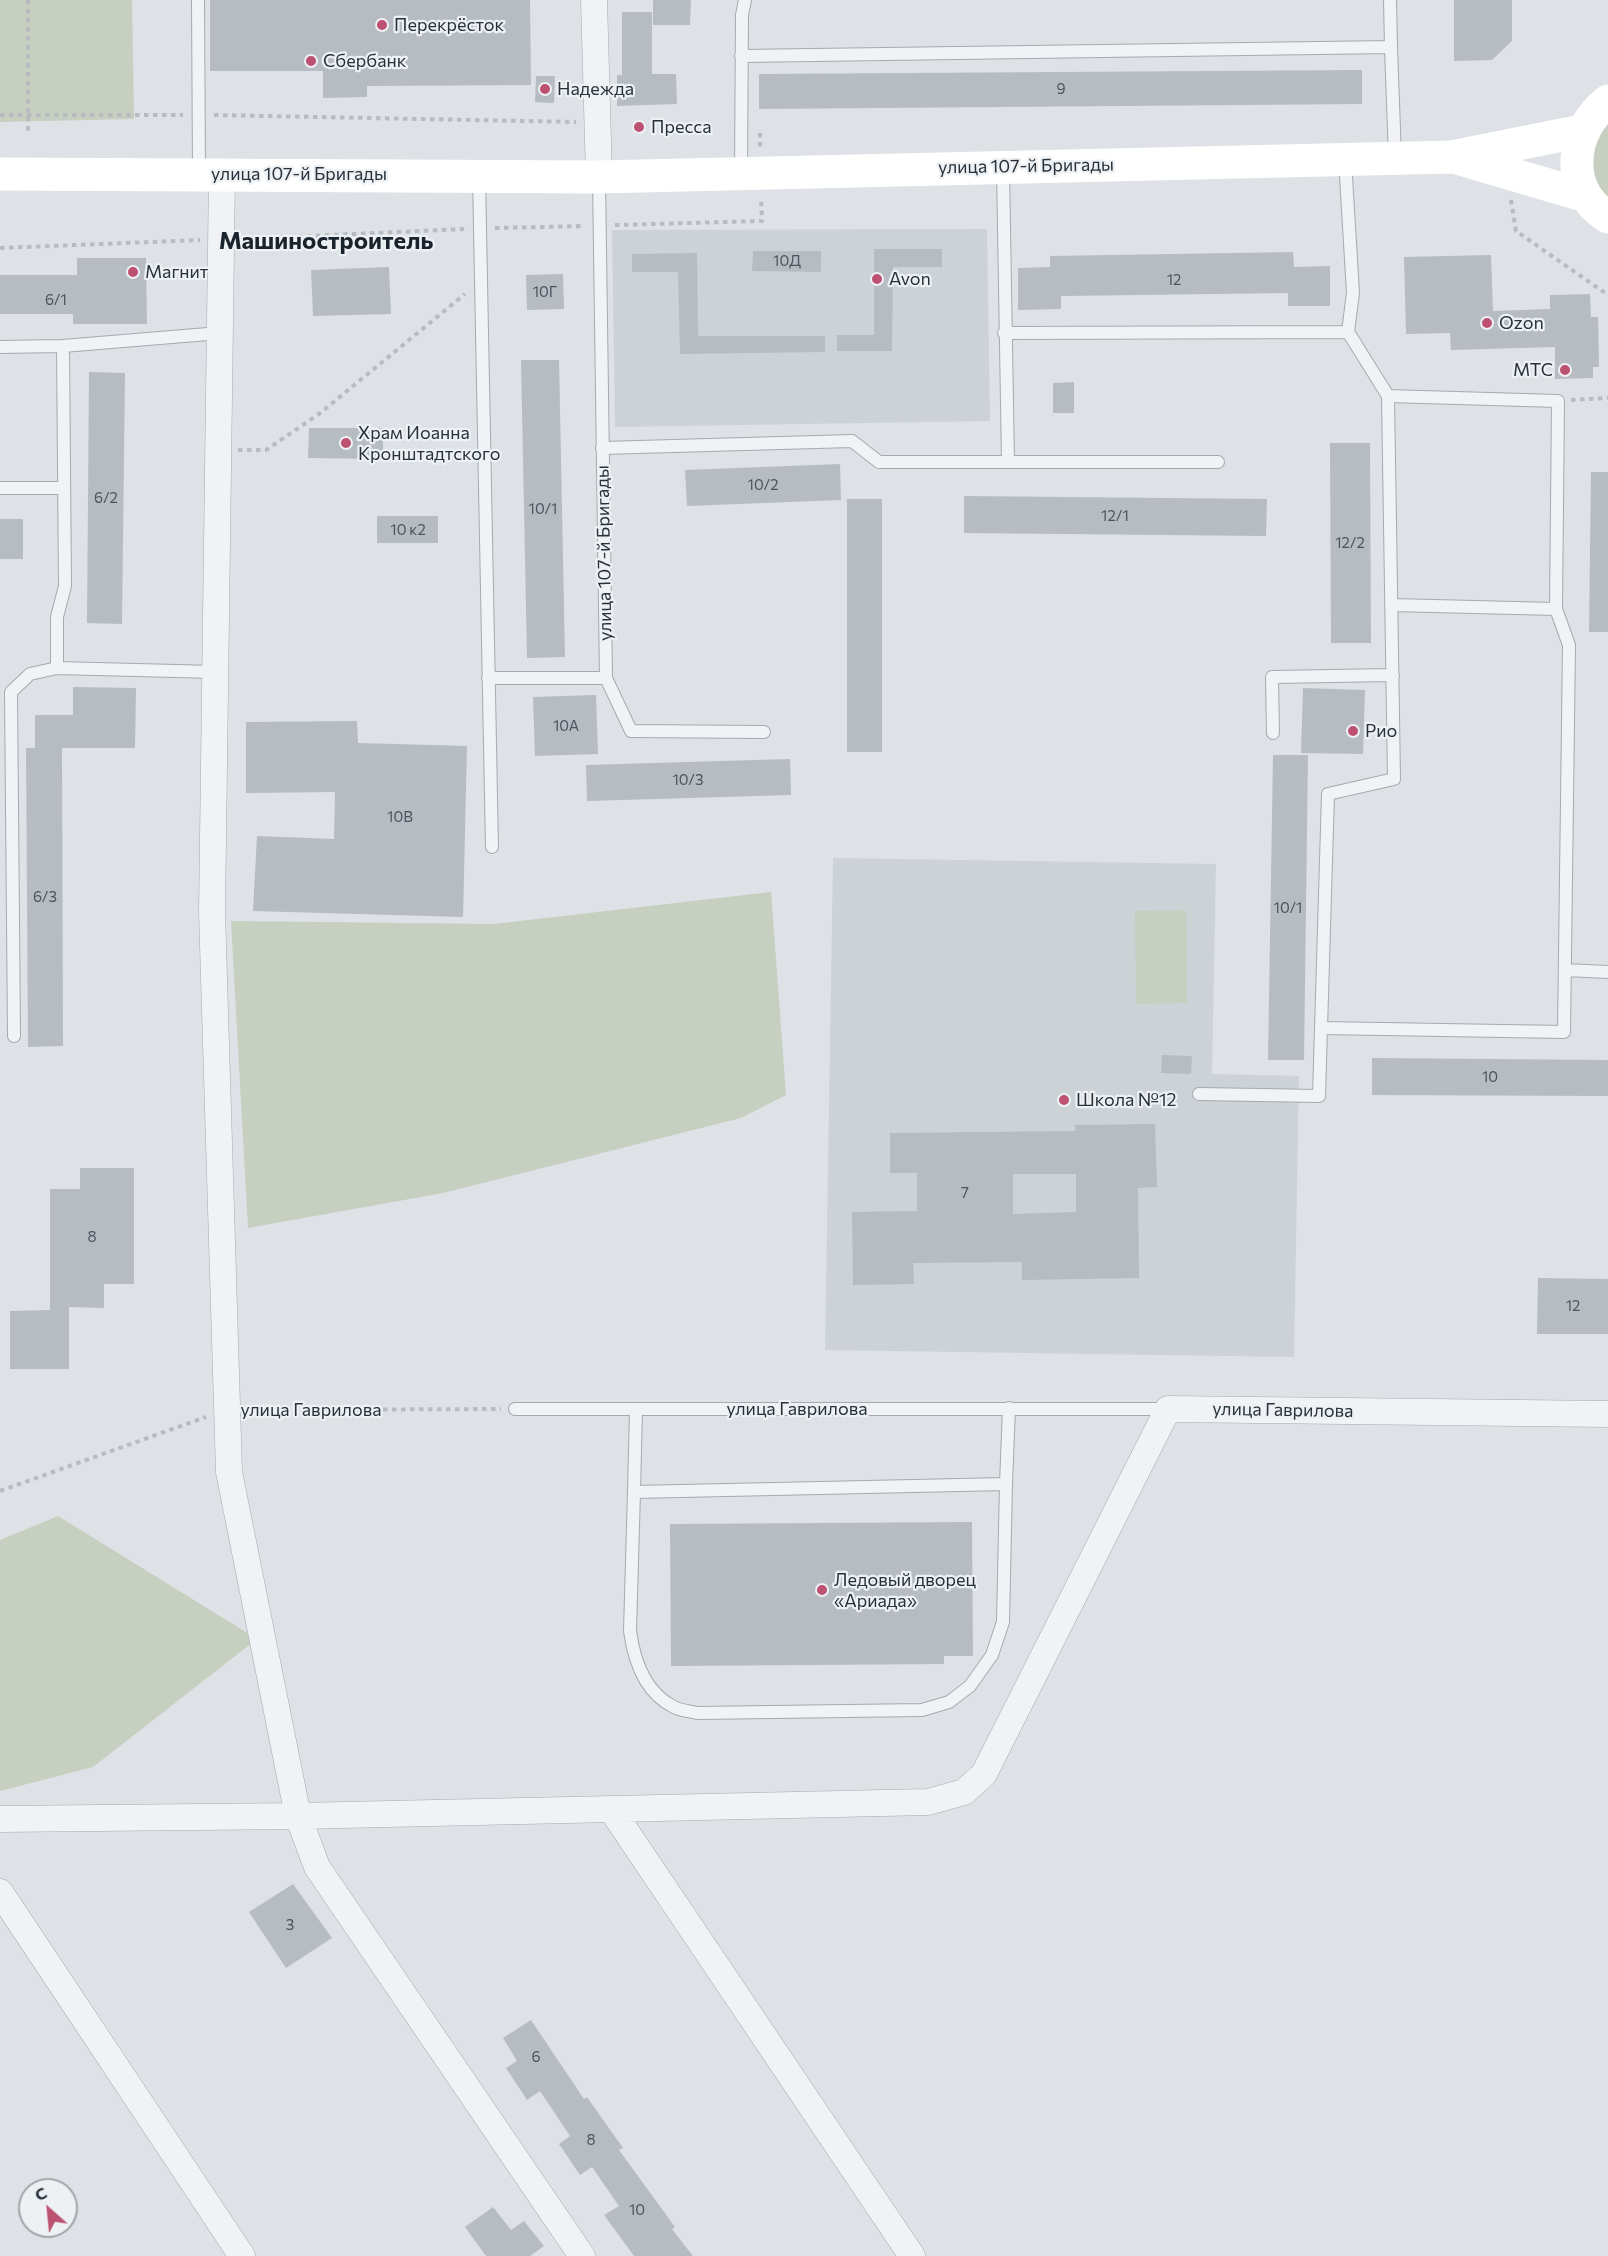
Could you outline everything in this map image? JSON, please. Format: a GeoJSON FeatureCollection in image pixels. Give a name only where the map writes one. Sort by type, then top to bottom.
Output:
{"type":"FeatureCollection","features":[{"type":"Feature","properties":{"kind":"main road"},"geometry":{"type":"LineString","coordinates":[[1452,157],[1598,108]]}},
{"type":"Feature","properties":{"kind":"main road"},"geometry":{"type":"LineString","coordinates":[[1597,207],[1577,176],[1576,154],[1598,108]]}},
{"type":"Feature","properties":{"kind":"main road","name":"улица 107-й Бригады"},"geometry":{"type":"LineString","coordinates":[[0,174],[599,177],[1452,157]]}},
{"type":"Feature","properties":{"kind":"main road"},"geometry":{"type":"LineString","coordinates":[[1452,157],[1597,207]]}},
{"type":"Feature","properties":{"kind":"street"},"geometry":{"type":"LineString","coordinates":[[594,0],[599,177]]}},
{"type":"Feature","properties":{"kind":"street"},"geometry":{"type":"LineString","coordinates":[[210,174],[222,240],[212,912],[229,1472],[298,1816],[306,1844],[317,1867],[582,2256]]}},
{"type":"Feature","properties":{"kind":"street"},"geometry":{"type":"LineString","coordinates":[[0,1819],[298,1816],[928,1802],[964,1792],[984,1774],[1168,1409]]}},
{"type":"Feature","properties":{"kind":"street","name":"улица Гаврилова"},"geometry":{"type":"LineString","coordinates":[[1168,1409],[1608,1414]]}},
{"type":"Feature","properties":{"kind":"street"},"geometry":{"type":"LineString","coordinates":[[611,1809],[912,2256]]}},
{"type":"Feature","properties":{"kind":"street"},"geometry":{"type":"LineString","coordinates":[[0,1892],[242,2256]]}},
{"type":"Feature","properties":{"kind":"lane"},"geometry":{"type":"LineString","coordinates":[[198,0],[199,115],[210,174]]}},
{"type":"Feature","properties":{"kind":"lane"},"geometry":{"type":"LineString","coordinates":[[745,0],[742,15],[741,56],[751,173]]}},
{"type":"Feature","properties":{"kind":"lane"},"geometry":{"type":"LineString","coordinates":[[1390,0],[1395,158]]}},
{"type":"Feature","properties":{"kind":"lane"},"geometry":{"type":"LineString","coordinates":[[741,56],[1391,47]]}},
{"type":"Feature","properties":{"kind":"lane"},"geometry":{"type":"LineString","coordinates":[[1199,1094],[1319,1096],[1328,794],[1394,779],[1388,396],[1348,332],[1353,292],[1345,159]]}},
{"type":"Feature","properties":{"kind":"lane"},"geometry":{"type":"LineString","coordinates":[[1003,167],[1004,333],[1008,462]]}},
{"type":"Feature","properties":{"kind":"lane"},"geometry":{"type":"LineString","coordinates":[[479,176],[492,847]]}},
{"type":"Feature","properties":{"kind":"lane","name":"улица 107-й Бригады"},"geometry":{"type":"LineString","coordinates":[[599,177],[606,678],[631,731],[764,732]]}},
{"type":"Feature","properties":{"kind":"lane"},"geometry":{"type":"LineString","coordinates":[[1004,333],[1348,332]]}},
{"type":"Feature","properties":{"kind":"lane"},"geometry":{"type":"LineString","coordinates":[[0,347],[63,346],[220,333]]}},
{"type":"Feature","properties":{"kind":"lane"},"geometry":{"type":"LineString","coordinates":[[57,668],[57,617],[65,586],[63,346]]}},
{"type":"Feature","properties":{"kind":"lane"},"geometry":{"type":"LineString","coordinates":[[1321,1028],[1564,1032],[1569,645],[1556,609],[1558,401],[1388,396]]}},
{"type":"Feature","properties":{"kind":"lane"},"geometry":{"type":"LineString","coordinates":[[602,448],[852,441],[879,462],[1218,462]]}},
{"type":"Feature","properties":{"kind":"lane"},"geometry":{"type":"LineString","coordinates":[[0,488],[64,488]]}},
{"type":"Feature","properties":{"kind":"lane"},"geometry":{"type":"LineString","coordinates":[[1392,605],[1556,609]]}},
{"type":"Feature","properties":{"kind":"lane"},"geometry":{"type":"LineString","coordinates":[[14,1036],[11,692],[30,674],[57,668],[215,672]]}},
{"type":"Feature","properties":{"kind":"lane"},"geometry":{"type":"LineString","coordinates":[[1273,734],[1272,677],[1393,675]]}},
{"type":"Feature","properties":{"kind":"lane"},"geometry":{"type":"LineString","coordinates":[[488,678],[606,678]]}},
{"type":"Feature","properties":{"kind":"lane"},"geometry":{"type":"LineString","coordinates":[[1565,970],[1608,972]]}},
{"type":"Feature","properties":{"kind":"lane"},"geometry":{"type":"LineString","coordinates":[[636,1409],[630,1631],[633,1653],[641,1674],[657,1694],[674,1708],[698,1713],[922,1710],[949,1702],[970,1686],[992,1655],[1003,1622],[1008,1408]]}},
{"type":"Feature","properties":{"kind":"lane","name":"улица Гаврилова"},"geometry":{"type":"LineString","coordinates":[[515,1409],[1168,1409]]}},
{"type":"Feature","properties":{"kind":"lane"},"geometry":{"type":"LineString","coordinates":[[634,1492],[1006,1484]]}},
{"type":"Feature","properties":{"kind":"path"},"geometry":{"type":"LineString","coordinates":[[28,0],[28,132]]}},
{"type":"Feature","properties":{"kind":"path"},"geometry":{"type":"LineString","coordinates":[[0,115],[199,115],[597,122]]}},
{"type":"Feature","properties":{"kind":"path"},"geometry":{"type":"LineString","coordinates":[[0,248],[480,229],[762,221],[751,173],[760,134]]}},
{"type":"Feature","properties":{"kind":"path"},"geometry":{"type":"LineString","coordinates":[[1510,193],[1516,231],[1608,295]]}},
{"type":"Feature","properties":{"kind":"path"},"geometry":{"type":"LineString","coordinates":[[218,451],[266,450],[319,414],[481,279]]}},
{"type":"Feature","properties":{"kind":"path"},"geometry":{"type":"LineString","coordinates":[[1558,401],[1608,398]]}},
{"type":"Feature","properties":{"kind":"path","name":"улица Гаврилова"},"geometry":{"type":"LineString","coordinates":[[0,1491],[226,1410],[515,1409]]}},
{"type":"Feature","properties":{"kind":"shaded area"},"geometry":{"type":"Polygon","coordinates":[[[987,229],[990,421],[615,427],[612,230],[987,229]]]}},
{"type":"Feature","properties":{"kind":"shaded area","name":"Школа №12"},"geometry":{"type":"Polygon","coordinates":[[[833,858],[1216,864],[1212,1074],[1299,1076],[1294,1357],[825,1350],[833,858]]]}},
{"type":"Feature","properties":{"kind":"green space"},"geometry":{"type":"Polygon","coordinates":[[[0,0],[132,0],[134,119],[0,122],[0,0]]]}},
{"type":"Feature","properties":{"kind":"green space"},"geometry":{"type":"Polygon","coordinates":[[[1608,118],[1608,201],[1596,186],[1590,150],[1608,118]]]}},
{"type":"Feature","properties":{"kind":"green space"},"geometry":{"type":"Polygon","coordinates":[[[771,892],[786,1095],[741,1118],[443,1193],[248,1228],[231,921],[494,924],[771,892]]]}},
{"type":"Feature","properties":{"kind":"green space"},"geometry":{"type":"Polygon","coordinates":[[[1186,910],[1187,1003],[1136,1004],[1135,911],[1186,910]]]}},
{"type":"Feature","properties":{"kind":"green space"},"geometry":{"type":"Polygon","coordinates":[[[58,1516],[257,1639],[93,1767],[0,1791],[0,1540],[58,1516]]]}},
{"type":"Feature","properties":{"kind":"building","name":"Перекрёсток"},"geometry":{"type":"Polygon","coordinates":[[[210,0],[530,0],[531,85],[367,86],[367,97],[323,98],[323,71],[210,71],[210,0]]]}},
{"type":"Feature","properties":{"kind":"building"},"geometry":{"type":"Polygon","coordinates":[[[653,0],[691,0],[690,25],[653,25],[653,0]]]}},
{"type":"Feature","properties":{"kind":"building"},"geometry":{"type":"Polygon","coordinates":[[[1454,0],[1512,0],[1512,41],[1492,60],[1454,61],[1454,0]]]}},
{"type":"Feature","properties":{"kind":"building"},"geometry":{"type":"Polygon","coordinates":[[[622,12],[652,12],[652,74],[676,74],[677,104],[617,106],[617,75],[622,75],[622,12]]]}},
{"type":"Feature","properties":{"kind":"building"},"geometry":{"type":"Polygon","coordinates":[[[1362,70],[1362,104],[759,109],[759,74],[1362,70]]]}},
{"type":"Feature","properties":{"kind":"building","name":"Надежда"},"geometry":{"type":"Polygon","coordinates":[[[536,76],[555,76],[554,103],[535,102],[536,76]]]}},
{"type":"Feature","properties":{"kind":"building"},"geometry":{"type":"Polygon","coordinates":[[[874,249],[942,249],[942,267],[893,267],[892,351],[837,351],[837,335],[874,335],[874,249]]]}},
{"type":"Feature","properties":{"kind":"building"},"geometry":{"type":"Polygon","coordinates":[[[753,251],[821,251],[821,272],[752,271],[753,251]]]}},
{"type":"Feature","properties":{"kind":"building"},"geometry":{"type":"Polygon","coordinates":[[[1293,252],[1294,267],[1330,266],[1330,306],[1288,306],[1288,293],[1061,296],[1061,309],[1018,310],[1018,268],[1050,267],[1050,256],[1293,252]]]}},
{"type":"Feature","properties":{"kind":"building"},"geometry":{"type":"Polygon","coordinates":[[[697,253],[698,336],[825,336],[825,352],[680,354],[678,272],[632,272],[632,254],[697,253]]]}},
{"type":"Feature","properties":{"kind":"building"},"geometry":{"type":"Polygon","coordinates":[[[1491,255],[1493,311],[1550,309],[1550,295],[1590,294],[1591,317],[1598,317],[1599,367],[1593,367],[1593,378],[1555,379],[1555,347],[1451,350],[1450,333],[1406,334],[1404,257],[1491,255]]]}},
{"type":"Feature","properties":{"kind":"building"},"geometry":{"type":"Polygon","coordinates":[[[77,258],[146,258],[147,324],[73,324],[73,314],[0,314],[0,275],[77,275],[77,258]]]}},
{"type":"Feature","properties":{"kind":"building"},"geometry":{"type":"Polygon","coordinates":[[[389,267],[391,314],[313,316],[311,270],[389,267]]]}},
{"type":"Feature","properties":{"kind":"building"},"geometry":{"type":"Polygon","coordinates":[[[563,274],[564,309],[527,310],[526,275],[563,274]]]}},
{"type":"Feature","properties":{"kind":"building"},"geometry":{"type":"Polygon","coordinates":[[[521,360],[559,360],[565,657],[527,658],[521,360]]]}},
{"type":"Feature","properties":{"kind":"building"},"geometry":{"type":"Polygon","coordinates":[[[89,372],[125,373],[122,624],[87,623],[89,372]]]}},
{"type":"Feature","properties":{"kind":"building"},"geometry":{"type":"Polygon","coordinates":[[[1074,382],[1074,413],[1053,413],[1053,383],[1074,382]]]}},
{"type":"Feature","properties":{"kind":"building","name":"Храм Иоанна Кронштадтского"},"geometry":{"type":"Polygon","coordinates":[[[309,428],[383,428],[383,459],[308,458],[309,428]]]}},
{"type":"Feature","properties":{"kind":"building"},"geometry":{"type":"Polygon","coordinates":[[[1330,443],[1370,443],[1371,643],[1331,643],[1330,443]]]}},
{"type":"Feature","properties":{"kind":"building"},"geometry":{"type":"Polygon","coordinates":[[[840,464],[841,500],[687,506],[685,470],[840,464]]]}},
{"type":"Feature","properties":{"kind":"building"},"geometry":{"type":"Polygon","coordinates":[[[1591,472],[1608,472],[1608,632],[1589,632],[1591,472]]]}},
{"type":"Feature","properties":{"kind":"building"},"geometry":{"type":"Polygon","coordinates":[[[964,496],[1267,499],[1266,536],[964,533],[964,496]]]}},
{"type":"Feature","properties":{"kind":"building"},"geometry":{"type":"Polygon","coordinates":[[[847,499],[882,499],[882,752],[847,752],[847,499]]]}},
{"type":"Feature","properties":{"kind":"building"},"geometry":{"type":"Polygon","coordinates":[[[377,516],[438,516],[438,543],[377,543],[377,516]]]}},
{"type":"Feature","properties":{"kind":"building"},"geometry":{"type":"Polygon","coordinates":[[[0,519],[23,519],[23,559],[0,559],[0,519]]]}},
{"type":"Feature","properties":{"kind":"building"},"geometry":{"type":"Polygon","coordinates":[[[73,687],[136,688],[135,748],[62,748],[63,1046],[28,1047],[26,748],[35,748],[35,715],[73,715],[73,687]]]}},
{"type":"Feature","properties":{"kind":"building"},"geometry":{"type":"Polygon","coordinates":[[[1303,688],[1365,690],[1363,754],[1301,753],[1303,688]]]}},
{"type":"Feature","properties":{"kind":"building"},"geometry":{"type":"Polygon","coordinates":[[[596,695],[598,754],[535,756],[533,697],[596,695]]]}},
{"type":"Feature","properties":{"kind":"building"},"geometry":{"type":"Polygon","coordinates":[[[357,721],[358,743],[467,746],[463,917],[253,911],[257,836],[334,839],[335,792],[246,793],[246,722],[357,721]]]}},
{"type":"Feature","properties":{"kind":"building"},"geometry":{"type":"Polygon","coordinates":[[[1273,755],[1308,755],[1304,1060],[1268,1060],[1273,755]]]}},
{"type":"Feature","properties":{"kind":"building"},"geometry":{"type":"Polygon","coordinates":[[[790,759],[791,795],[587,801],[586,765],[790,759]]]}},
{"type":"Feature","properties":{"kind":"building"},"geometry":{"type":"Polygon","coordinates":[[[1162,1055],[1192,1056],[1191,1074],[1161,1073],[1162,1055]]]}},
{"type":"Feature","properties":{"kind":"building"},"geometry":{"type":"Polygon","coordinates":[[[1372,1058],[1608,1060],[1608,1096],[1372,1095],[1372,1058]]]}},
{"type":"Feature","properties":{"kind":"building"},"geometry":{"type":"Polygon","coordinates":[[[1155,1124],[1157,1187],[1138,1188],[1139,1278],[1022,1280],[1022,1262],[913,1263],[914,1284],[853,1285],[852,1212],[917,1211],[917,1173],[890,1173],[890,1133],[1075,1131],[1075,1125],[1155,1124]],[[1013,1174],[1013,1214],[1076,1212],[1076,1174],[1013,1174]]]}},
{"type":"Feature","properties":{"kind":"building"},"geometry":{"type":"Polygon","coordinates":[[[80,1168],[134,1168],[134,1284],[104,1284],[104,1308],[69,1307],[69,1369],[10,1369],[10,1311],[50,1310],[50,1189],[80,1189],[80,1168]]]}},
{"type":"Feature","properties":{"kind":"building"},"geometry":{"type":"Polygon","coordinates":[[[1538,1278],[1608,1279],[1608,1334],[1537,1334],[1538,1278]]]}},
{"type":"Feature","properties":{"kind":"building","name":"Ледовый дворец «Ариада»"},"geometry":{"type":"Polygon","coordinates":[[[972,1522],[973,1656],[944,1656],[944,1664],[671,1666],[670,1524],[972,1522]]]}},
{"type":"Feature","properties":{"kind":"building"},"geometry":{"type":"Polygon","coordinates":[[[293,1884],[332,1938],[286,1968],[249,1912],[293,1884]]]}},
{"type":"Feature","properties":{"kind":"building"},"geometry":{"type":"Polygon","coordinates":[[[531,2020],[584,2099],[587,2097],[623,2148],[619,2150],[675,2227],[672,2229],[693,2256],[634,2256],[604,2215],[619,2206],[592,2167],[580,2175],[559,2144],[570,2136],[540,2091],[527,2100],[506,2068],[517,2061],[503,2038],[531,2020]]]}},
{"type":"Feature","properties":{"kind":"building"},"geometry":{"type":"Polygon","coordinates":[[[493,2207],[511,2230],[524,2221],[544,2246],[530,2256],[486,2256],[465,2227],[493,2207]]]}},
{"type":"Feature","properties":{"kind":"place","name":"Перекрёсток"},"geometry":{"type":"Point","coordinates":[382,25]}},
{"type":"Feature","properties":{"kind":"place","name":"Сбербанк"},"geometry":{"type":"Point","coordinates":[311,61]}},
{"type":"Feature","properties":{"kind":"place","name":"Надежда"},"geometry":{"type":"Point","coordinates":[545,89]}},
{"type":"Feature","properties":{"kind":"place","name":"Пресса"},"geometry":{"type":"Point","coordinates":[639,127]}},
{"type":"Feature","properties":{"kind":"place","name":"Магнит"},"geometry":{"type":"Point","coordinates":[133,272]}},
{"type":"Feature","properties":{"kind":"place","name":"Avon"},"geometry":{"type":"Point","coordinates":[877,279]}},
{"type":"Feature","properties":{"kind":"place","name":"Ozon"},"geometry":{"type":"Point","coordinates":[1487,323]}},
{"type":"Feature","properties":{"kind":"place","name":"МТС"},"geometry":{"type":"Point","coordinates":[1565,370]}},
{"type":"Feature","properties":{"kind":"place","name":"Храм Иоанна Кронштадтского"},"geometry":{"type":"Point","coordinates":[346,443]}},
{"type":"Feature","properties":{"kind":"place","name":"Рио"},"geometry":{"type":"Point","coordinates":[1353,731]}},
{"type":"Feature","properties":{"kind":"place","name":"Школа №12"},"geometry":{"type":"Point","coordinates":[1064,1100]}},
{"type":"Feature","properties":{"kind":"place","name":"Ледовый дворец «Ариада»"},"geometry":{"type":"Point","coordinates":[822,1590]}},
{"type":"Feature","properties":{"kind":"district","name":"Машиностроитель"},"geometry":{"type":"Point","coordinates":[326,241]}}]}
